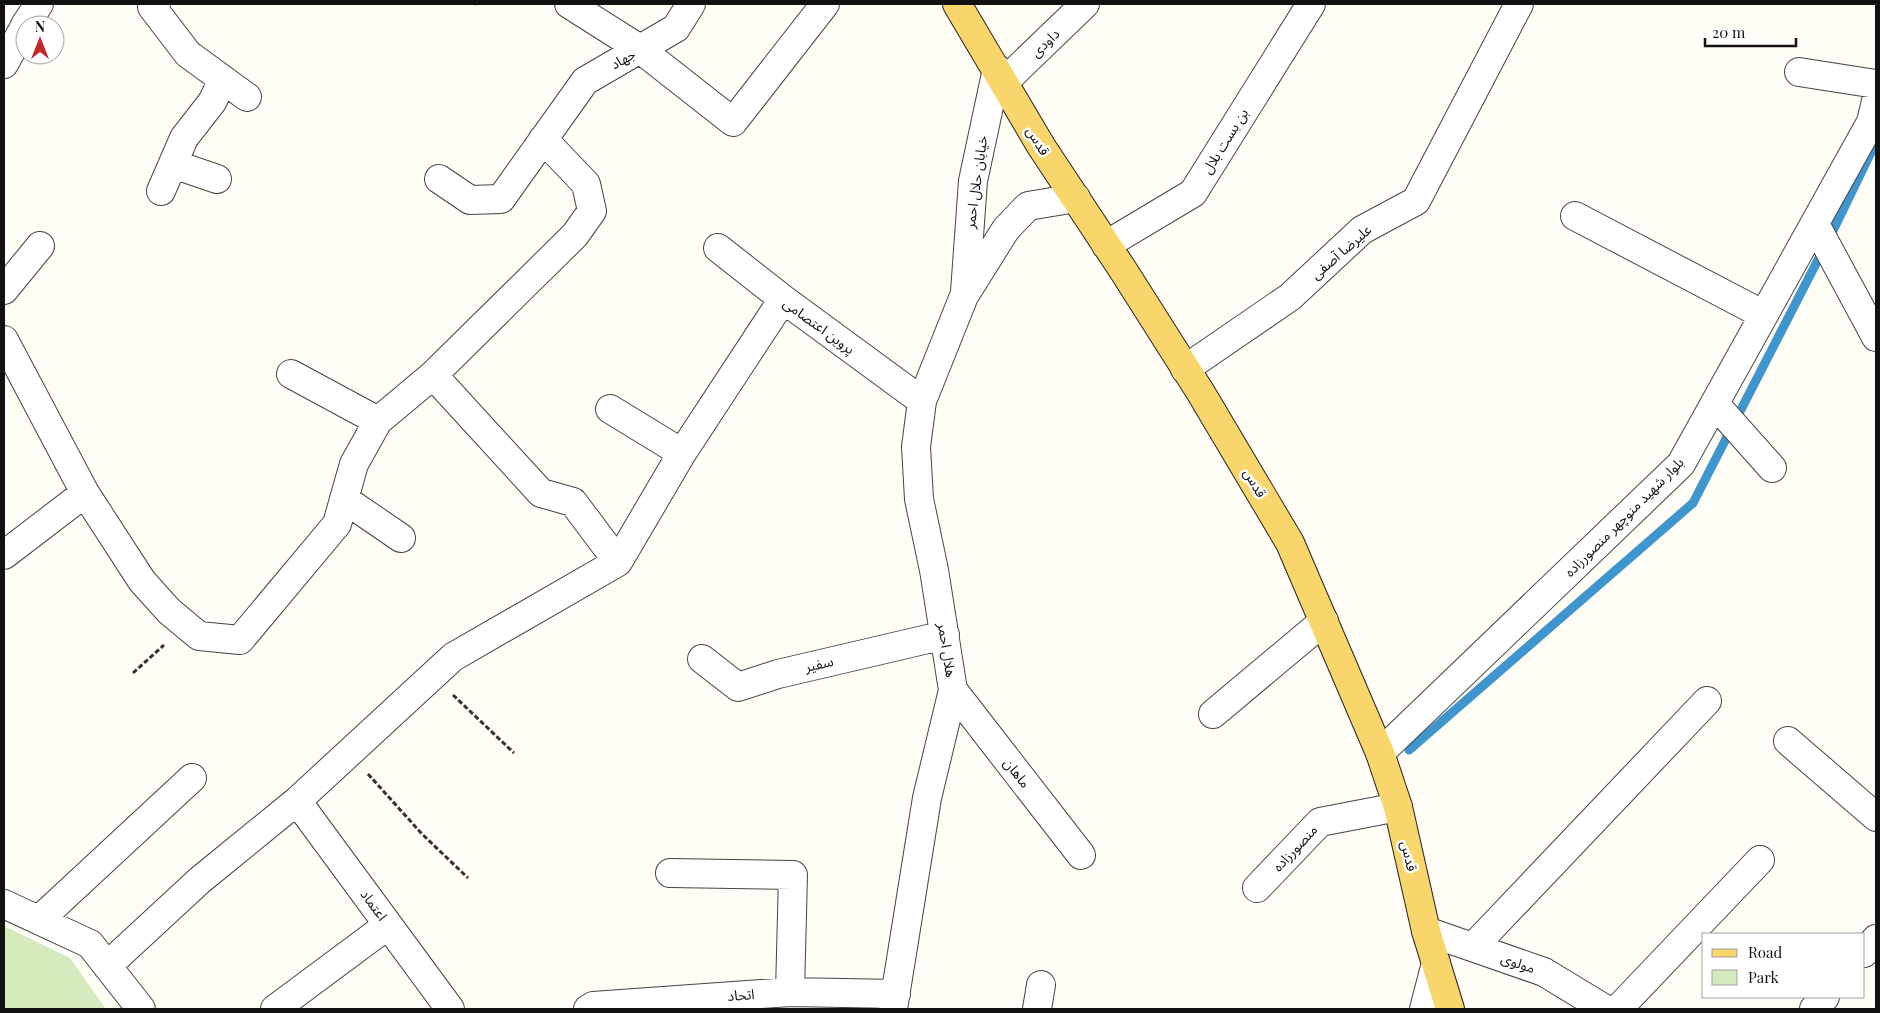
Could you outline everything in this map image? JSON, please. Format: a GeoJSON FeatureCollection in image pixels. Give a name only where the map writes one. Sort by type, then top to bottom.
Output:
{"type":"FeatureCollection","features":[{"type":"Feature","properties":{"kind":"main road","name":"قدس"},"geometry":{"type":"LineString","coordinates":[[958,4],[1041,146],[1232,443],[1290,543],[1380,753],[1398,807],[1426,931],[1450,1009]]}},
{"type":"Feature","properties":{"kind":"street"},"geometry":{"type":"LineString","coordinates":[[32,15],[39,4]]}},
{"type":"Feature","properties":{"kind":"street"},"geometry":{"type":"LineString","coordinates":[[156,4],[152,8],[188,54],[247,97]]}},
{"type":"Feature","properties":{"kind":"street"},"geometry":{"type":"LineString","coordinates":[[578,6],[640,49],[676,28],[691,4]]}},
{"type":"Feature","properties":{"kind":"street","name":"جهاد"},"geometry":{"type":"LineString","coordinates":[[439,179],[470,200],[501,199],[585,81],[640,49],[733,122],[825,4]]}},
{"type":"Feature","properties":{"kind":"street","name":"داودی"},"geometry":{"type":"LineString","coordinates":[[1001,75],[1085,4]]}},
{"type":"Feature","properties":{"kind":"street","name":"بن بست بلال"},"geometry":{"type":"LineString","coordinates":[[1106,245],[1193,193],[1311,4]]}},
{"type":"Feature","properties":{"kind":"street","name":"علیرضا آصفی"},"geometry":{"type":"LineString","coordinates":[[1185,369],[1290,297],[1362,230],[1416,201],[1520,4]]}},
{"type":"Feature","properties":{"kind":"street"},"geometry":{"type":"LineString","coordinates":[[4,64],[15,44]]}},
{"type":"Feature","properties":{"kind":"street"},"geometry":{"type":"LineString","coordinates":[[1799,72],[1876,84]]}},
{"type":"Feature","properties":{"kind":"street","name":"خیابان حلال احمر"},"geometry":{"type":"LineString","coordinates":[[964,296],[973,181],[1001,75]]}},
{"type":"Feature","properties":{"kind":"street"},"geometry":{"type":"LineString","coordinates":[[161,192],[184,138],[212,102],[223,80]]}},
{"type":"Feature","properties":{"kind":"street","name":"بلوار شهید منوچهر منصورزاده"},"geometry":{"type":"LineString","coordinates":[[1380,753],[1727,419],[1764,315],[1823,237],[1871,122],[1876,101]]}},
{"type":"Feature","properties":{"kind":"street"},"geometry":{"type":"LineString","coordinates":[[4,340],[85,493],[142,581],[169,611],[199,636],[240,640],[337,524],[354,464],[378,421],[433,375],[576,235],[592,211],[586,184],[543,139]]}},
{"type":"Feature","properties":{"kind":"street"},"geometry":{"type":"LineString","coordinates":[[173,164],[217,179]]}},
{"type":"Feature","properties":{"kind":"street"},"geometry":{"type":"LineString","coordinates":[[964,296],[1006,229],[1028,206],[1076,198]]}},
{"type":"Feature","properties":{"kind":"street"},"geometry":{"type":"LineString","coordinates":[[1575,216],[1764,315]]}},
{"type":"Feature","properties":{"kind":"street"},"geometry":{"type":"LineString","coordinates":[[1823,237],[1876,337]]}},
{"type":"Feature","properties":{"kind":"street"},"geometry":{"type":"LineString","coordinates":[[4,290],[40,246]]}},
{"type":"Feature","properties":{"kind":"street","name":"پروین اعتصامی"},"geometry":{"type":"LineString","coordinates":[[718,248],[782,299],[922,401]]}},
{"type":"Feature","properties":{"kind":"street","name":"هلال احمر"},"geometry":{"type":"LineString","coordinates":[[894,1001],[927,798],[953,690],[934,570],[919,498],[916,447],[922,401],[964,296]]}},
{"type":"Feature","properties":{"kind":"street"},"geometry":{"type":"LineString","coordinates":[[107,966],[200,880],[297,802],[453,657],[618,562],[682,453],[782,299]]}},
{"type":"Feature","properties":{"kind":"street"},"geometry":{"type":"LineString","coordinates":[[291,374],[378,421]]}},
{"type":"Feature","properties":{"kind":"street"},"geometry":{"type":"LineString","coordinates":[[433,375],[542,493],[573,502],[618,562]]}},
{"type":"Feature","properties":{"kind":"street"},"geometry":{"type":"LineString","coordinates":[[610,409],[682,453]]}},
{"type":"Feature","properties":{"kind":"street"},"geometry":{"type":"LineString","coordinates":[[1727,419],[1772,468]]}},
{"type":"Feature","properties":{"kind":"street"},"geometry":{"type":"LineString","coordinates":[[4,555],[85,493]]}},
{"type":"Feature","properties":{"kind":"street"},"geometry":{"type":"LineString","coordinates":[[344,498],[401,538]]}},
{"type":"Feature","properties":{"kind":"street"},"geometry":{"type":"LineString","coordinates":[[1213,714],[1324,621]]}},
{"type":"Feature","properties":{"kind":"street","name":"سفیر"},"geometry":{"type":"LineString","coordinates":[[702,659],[738,687],[778,674],[945,635]]}},
{"type":"Feature","properties":{"kind":"street","name":"ماهان"},"geometry":{"type":"LineString","coordinates":[[953,690],[1081,855]]}},
{"type":"Feature","properties":{"kind":"street"},"geometry":{"type":"LineString","coordinates":[[1473,947],[1707,701]]}},
{"type":"Feature","properties":{"kind":"street"},"geometry":{"type":"LineString","coordinates":[[1788,741],[1876,817]]}},
{"type":"Feature","properties":{"kind":"street"},"geometry":{"type":"LineString","coordinates":[[39,920],[192,778]]}},
{"type":"Feature","properties":{"kind":"street","name":"اعتماد"},"geometry":{"type":"LineString","coordinates":[[297,802],[450,1009]]}},
{"type":"Feature","properties":{"kind":"street","name":"منصورزاده"},"geometry":{"type":"LineString","coordinates":[[1257,888],[1320,822],[1398,807]]}},
{"type":"Feature","properties":{"kind":"street"},"geometry":{"type":"LineString","coordinates":[[1618,1009],[1760,860]]}},
{"type":"Feature","properties":{"kind":"street"},"geometry":{"type":"LineString","coordinates":[[670,873],[794,875],[790,992]]}},
{"type":"Feature","properties":{"kind":"street"},"geometry":{"type":"LineString","coordinates":[[4,904],[90,944],[141,1009]]}},
{"type":"Feature","properties":{"kind":"street"},"geometry":{"type":"LineString","coordinates":[[283,1007],[388,925]]}},
{"type":"Feature","properties":{"kind":"street","name":"مولوی"},"geometry":{"type":"LineString","coordinates":[[1426,931],[1544,972],[1605,1009]]}},
{"type":"Feature","properties":{"kind":"street"},"geometry":{"type":"LineString","coordinates":[[1865,952],[1876,939]]}},
{"type":"Feature","properties":{"kind":"street"},"geometry":{"type":"LineString","coordinates":[[1424,1009],[1436,963]]}},
{"type":"Feature","properties":{"kind":"street","name":"اتحاد"},"geometry":{"type":"LineString","coordinates":[[588,1009],[593,1006],[790,992],[894,1001]]}},
{"type":"Feature","properties":{"kind":"street"},"geometry":{"type":"LineString","coordinates":[[1814,1009],[1824,998]]}},
{"type":"Feature","properties":{"kind":"path"},"geometry":{"type":"LineString","coordinates":[[132,673],[186,625]]}},
{"type":"Feature","properties":{"kind":"path"},"geometry":{"type":"LineString","coordinates":[[432,676],[514,753]]}},
{"type":"Feature","properties":{"kind":"path"},"geometry":{"type":"LineString","coordinates":[[350,753],[422,834],[468,878]]}},
{"type":"Feature","properties":{"kind":"green space"},"geometry":{"type":"Polygon","coordinates":[[[4,926],[70,958],[106,1009],[4,1009],[4,926]]]}},
{"type":"Feature","properties":{"kind":"waterway"},"geometry":{"type":"LineString","coordinates":[[1829,239],[1876,142]]}},
{"type":"Feature","properties":{"kind":"waterway"},"geometry":{"type":"LineString","coordinates":[[1409,750],[1693,503],[1823,250]]}}]}
